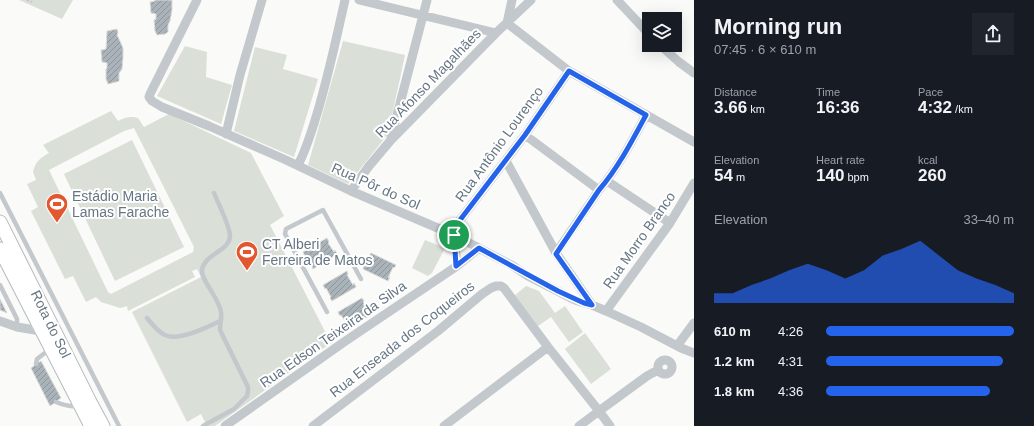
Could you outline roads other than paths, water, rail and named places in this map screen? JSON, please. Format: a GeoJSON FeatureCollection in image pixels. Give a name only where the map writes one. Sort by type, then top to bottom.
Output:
{"type":"FeatureCollection","features":[{"type":"Feature","properties":{"kind":"main road","name":"Rota do Sol"},"geometry":{"type":"LineString","coordinates":[[0,222],[103,426]]}},
{"type":"Feature","properties":{"kind":"main road","name":"Rota do Sol"},"geometry":{"type":"LineString","coordinates":[[1,252],[91,426]]}},
{"type":"Feature","properties":{"kind":"street","name":"Rua Pôr do Sol"},"geometry":{"type":"LineString","coordinates":[[197,0],[150,94],[152,101],[162,107],[226,134],[351,191],[454,235],[558,291],[606,311],[641,327],[680,348],[694,353]]}},
{"type":"Feature","properties":{"kind":"street"},"geometry":{"type":"LineString","coordinates":[[226,134],[262,0]]}},
{"type":"Feature","properties":{"kind":"street"},"geometry":{"type":"LineString","coordinates":[[298,166],[307,145],[332,60],[345,0]]}},
{"type":"Feature","properties":{"kind":"street"},"geometry":{"type":"LineString","coordinates":[[359,0],[496,33]]}},
{"type":"Feature","properties":{"kind":"street"},"geometry":{"type":"LineString","coordinates":[[391,140],[427,0]]}},
{"type":"Feature","properties":{"kind":"street"},"geometry":{"type":"LineString","coordinates":[[512,0],[507,23],[569,71],[694,142]]}},
{"type":"Feature","properties":{"kind":"street","name":"Rua Afonso Magalhães"},"geometry":{"type":"LineString","coordinates":[[351,191],[369,166],[391,140],[496,33],[531,0]]}},
{"type":"Feature","properties":{"kind":"street"},"geometry":{"type":"LineString","coordinates":[[617,0],[642,27]]}},
{"type":"Feature","properties":{"kind":"street"},"geometry":{"type":"LineString","coordinates":[[668,52],[694,73]]}},
{"type":"Feature","properties":{"kind":"street","name":"Rua Antônio Lourenço"},"geometry":{"type":"LineString","coordinates":[[454,235],[460,220],[506,161],[569,71]]}},
{"type":"Feature","properties":{"kind":"street"},"geometry":{"type":"LineString","coordinates":[[556,254],[599,190],[607,181],[646,115]]}},
{"type":"Feature","properties":{"kind":"street"},"geometry":{"type":"LineString","coordinates":[[525,135],[599,190]]}},
{"type":"Feature","properties":{"kind":"street"},"geometry":{"type":"LineString","coordinates":[[506,161],[556,254],[592,305]]}},
{"type":"Feature","properties":{"kind":"street"},"geometry":{"type":"LineString","coordinates":[[607,181],[670,223]]}},
{"type":"Feature","properties":{"kind":"street","name":"Rua Morro Branco"},"geometry":{"type":"LineString","coordinates":[[606,311],[670,223],[694,183]]}},
{"type":"Feature","properties":{"kind":"street"},"geometry":{"type":"LineString","coordinates":[[454,235],[456,266]]}},
{"type":"Feature","properties":{"kind":"street","name":"Rua Edson Teixeira da Silva"},"geometry":{"type":"LineString","coordinates":[[225,426],[344,342],[456,266],[479,248]]}},
{"type":"Feature","properties":{"kind":"street","name":"Rua Enseada dos Coqueiros"},"geometry":{"type":"LineString","coordinates":[[313,426],[438,331],[482,294],[496,286],[501,286],[504,288],[548,348]]}},
{"type":"Feature","properties":{"kind":"street"},"geometry":{"type":"LineString","coordinates":[[0,321],[17,327],[41,331]]}},
{"type":"Feature","properties":{"kind":"street"},"geometry":{"type":"LineString","coordinates":[[677,346],[694,323]]}},
{"type":"Feature","properties":{"kind":"street"},"geometry":{"type":"LineString","coordinates":[[444,426],[548,348],[610,426]]}},
{"type":"Feature","properties":{"kind":"street"},"geometry":{"type":"LineString","coordinates":[[579,426],[647,376],[658,370]]}},
{"type":"Feature","properties":{"kind":"lane"},"geometry":{"type":"LineString","coordinates":[[203,426],[234,409],[247,396],[248,391],[244,378],[220,330],[221,311],[202,273],[206,260],[229,242],[230,236],[227,224],[214,192]]}},
{"type":"Feature","properties":{"kind":"lane"},"geometry":{"type":"LineString","coordinates":[[0,193],[119,426]]}},
{"type":"Feature","properties":{"kind":"lane"},"geometry":{"type":"LineString","coordinates":[[327,312],[285,234],[286,229],[323,210],[361,279]]}},
{"type":"Feature","properties":{"kind":"lane"},"geometry":{"type":"LineString","coordinates":[[0,285],[17,319],[17,327]]}},
{"type":"Feature","properties":{"kind":"lane"},"geometry":{"type":"LineString","coordinates":[[147,318],[163,335],[176,337],[200,331],[220,321]]}},
{"type":"Feature","properties":{"kind":"lane"},"geometry":{"type":"LineString","coordinates":[[36,364],[37,359],[50,349]]}},
{"type":"Feature","properties":{"kind":"lane"},"geometry":{"type":"LineString","coordinates":[[56,402],[62,405],[75,407],[80,406]]}},
{"type":"Feature","properties":{"kind":"place","name":"Estádio Maria Lamas Farache"},"geometry":{"type":"Point","coordinates":[57,224]}},
{"type":"Feature","properties":{"kind":"place","name":"CT Alberi Ferreira de Matos"},"geometry":{"type":"Point","coordinates":[247,272]}}]}
